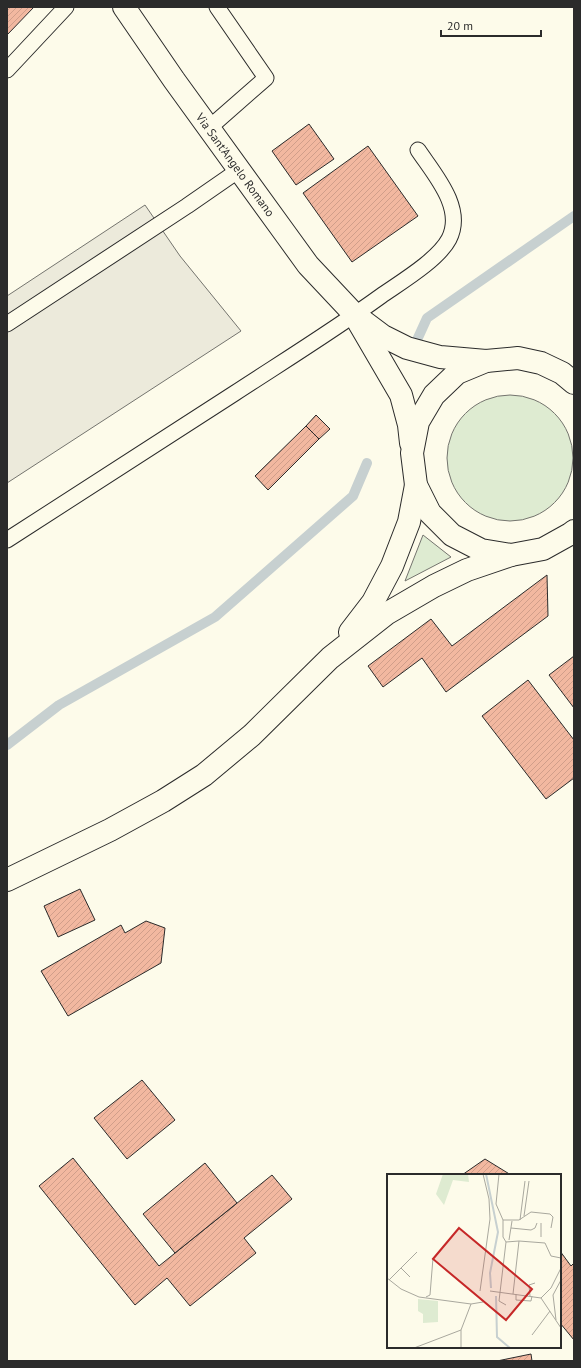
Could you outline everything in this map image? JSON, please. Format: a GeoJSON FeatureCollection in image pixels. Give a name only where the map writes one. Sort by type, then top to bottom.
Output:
{"type":"FeatureCollection","features":[{"type":"Feature","properties":{"kind":"main road","name":"Via Sant'Angelo Romano"},"geometry":{"type":"LineString","coordinates":[[124,7],[239,170],[308,264],[355,315],[383,336],[407,348],[440,357],[486,361]]}},
{"type":"Feature","properties":{"kind":"main road","name":"Via Sant'Angelo Romano"},"geometry":{"type":"LineString","coordinates":[[355,315],[401,395],[409,425],[416,484]]}},
{"type":"Feature","properties":{"kind":"main road"},"geometry":{"type":"LineString","coordinates":[[412,453],[418,422],[434,395],[457,373],[486,361],[518,358],[541,363],[562,373],[574,383]]}},
{"type":"Feature","properties":{"kind":"main road"},"geometry":{"type":"LineString","coordinates":[[416,484],[430,513],[452,535],[480,550],[512,555]]}},
{"type":"Feature","properties":{"kind":"main road"},"geometry":{"type":"LineString","coordinates":[[330,658],[373,602],[392,566],[409,522],[416,484]]}},
{"type":"Feature","properties":{"kind":"main road"},"geometry":{"type":"LineString","coordinates":[[7,880],[110,830],[163,801],[204,775],[252,735],[330,658],[386,614],[434,586],[467,570],[512,555],[543,549],[573,533]]}},
{"type":"Feature","properties":{"kind":"lane"},"geometry":{"type":"LineString","coordinates":[[7,70],[66,7]]}},
{"type":"Feature","properties":{"kind":"lane"},"geometry":{"type":"LineString","coordinates":[[209,128],[266,78],[217,7]]}},
{"type":"Feature","properties":{"kind":"lane"},"geometry":{"type":"LineString","coordinates":[[7,540],[355,315],[429,261],[442,249],[449,238],[454,225],[453,213],[449,199],[442,186],[418,150]]}},
{"type":"Feature","properties":{"kind":"lane"},"geometry":{"type":"LineString","coordinates":[[7,324],[187,206],[239,170]]}},
{"type":"Feature","properties":{"kind":"green space"},"geometry":{"type":"Polygon","coordinates":[[[510,395],[534,400],[545,406],[558,418],[568,434],[573,458],[568,482],[562,493],[550,506],[534,516],[510,521],[486,516],[475,510],[462,498],[452,482],[447,458],[452,434],[458,423],[470,410],[486,400],[510,395]]]}},
{"type":"Feature","properties":{"kind":"green space"},"geometry":{"type":"Polygon","coordinates":[[[423,535],[451,557],[405,581],[423,535]]]}},
{"type":"Feature","properties":{"kind":"shaded area"},"geometry":{"type":"Polygon","coordinates":[[[145,205],[180,256],[241,331],[7,483],[7,296],[145,205]]]}},
{"type":"Feature","properties":{"kind":"building"},"geometry":{"type":"Polygon","coordinates":[[[7,7],[34,7],[7,35],[7,7]]]}},
{"type":"Feature","properties":{"kind":"building"},"geometry":{"type":"Polygon","coordinates":[[[309,124],[334,159],[296,185],[272,151],[309,124]]]}},
{"type":"Feature","properties":{"kind":"building"},"geometry":{"type":"Polygon","coordinates":[[[368,146],[418,216],[352,262],[303,193],[368,146]]]}},
{"type":"Feature","properties":{"kind":"building"},"geometry":{"type":"Polygon","coordinates":[[[316,415],[330,429],[319,439],[306,426],[316,415]]]}},
{"type":"Feature","properties":{"kind":"building"},"geometry":{"type":"Polygon","coordinates":[[[306,426],[319,439],[268,490],[255,476],[306,426]]]}},
{"type":"Feature","properties":{"kind":"building"},"geometry":{"type":"Polygon","coordinates":[[[547,575],[548,616],[446,692],[422,658],[383,687],[368,666],[431,619],[452,646],[547,575]]]}},
{"type":"Feature","properties":{"kind":"building"},"geometry":{"type":"Polygon","coordinates":[[[574,656],[574,708],[549,675],[574,656]]]}},
{"type":"Feature","properties":{"kind":"building"},"geometry":{"type":"Polygon","coordinates":[[[528,680],[574,740],[574,778],[546,799],[482,716],[528,680]]]}},
{"type":"Feature","properties":{"kind":"building"},"geometry":{"type":"Polygon","coordinates":[[[80,889],[95,920],[58,937],[44,906],[80,889]]]}},
{"type":"Feature","properties":{"kind":"building"},"geometry":{"type":"Polygon","coordinates":[[[146,921],[165,928],[161,963],[68,1016],[41,971],[121,925],[125,933],[146,921]]]}},
{"type":"Feature","properties":{"kind":"building"},"geometry":{"type":"Polygon","coordinates":[[[142,1080],[175,1120],[127,1159],[94,1118],[142,1080]]]}},
{"type":"Feature","properties":{"kind":"building"},"geometry":{"type":"Polygon","coordinates":[[[73,1158],[159,1266],[272,1175],[292,1199],[244,1238],[256,1253],[190,1306],[167,1278],[135,1305],[39,1186],[73,1158]]]}},
{"type":"Feature","properties":{"kind":"building"},"geometry":{"type":"Polygon","coordinates":[[[485,1159],[509,1174],[463,1174],[485,1159]]]}},
{"type":"Feature","properties":{"kind":"building"},"geometry":{"type":"Polygon","coordinates":[[[205,1163],[237,1203],[175,1253],[143,1214],[205,1163]]]}},
{"type":"Feature","properties":{"kind":"building"},"geometry":{"type":"Polygon","coordinates":[[[561,1252],[571,1266],[574,1263],[574,1340],[561,1324],[561,1252]]]}},
{"type":"Feature","properties":{"kind":"building"},"geometry":{"type":"Polygon","coordinates":[[[531,1354],[532,1361],[497,1361],[531,1354]]]}},
{"type":"Feature","properties":{"kind":"waterway"},"geometry":{"type":"LineString","coordinates":[[417,340],[427,318],[574,216]]}},
{"type":"Feature","properties":{"kind":"waterway"},"geometry":{"type":"LineString","coordinates":[[7,745],[59,705],[215,617],[353,496],[367,463]]}}]}
